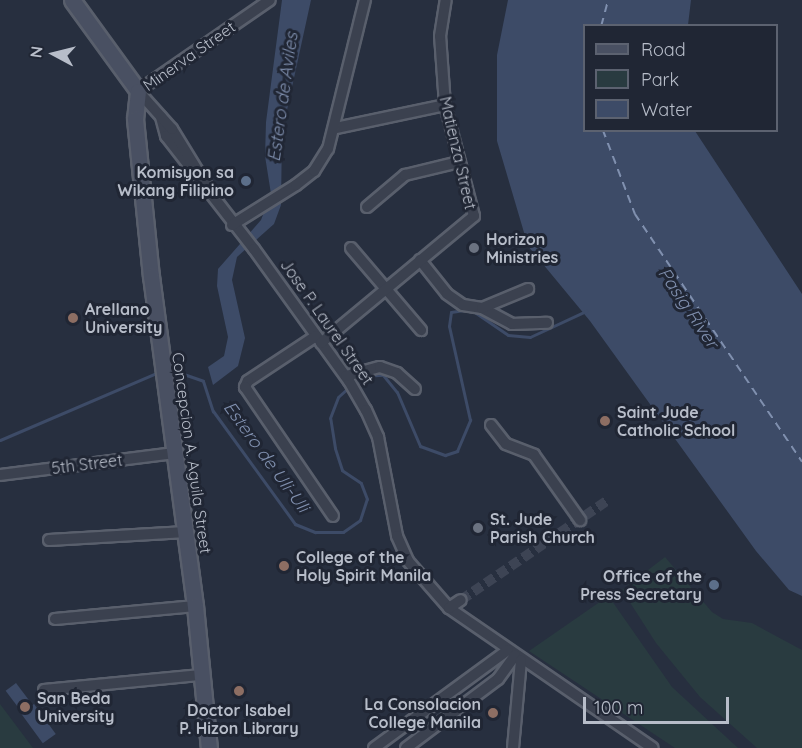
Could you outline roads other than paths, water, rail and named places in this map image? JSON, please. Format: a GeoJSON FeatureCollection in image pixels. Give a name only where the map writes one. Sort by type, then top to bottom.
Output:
{"type":"FeatureCollection","features":[{"type":"Feature","properties":{"kind":"street","name":"Jose P. Laurel Street"},"geometry":{"type":"LineString","coordinates":[[72,0],[138,91],[194,160],[214,199],[233,226],[254,249],[348,378],[378,436],[397,536],[408,561],[448,608],[653,748]]}},
{"type":"Feature","properties":{"kind":"street","name":"Minerva Street"},"geometry":{"type":"LineString","coordinates":[[138,91],[270,0]]}},
{"type":"Feature","properties":{"kind":"street"},"geometry":{"type":"LineString","coordinates":[[233,226],[267,200],[285,193],[314,171],[336,128],[365,0]]}},
{"type":"Feature","properties":{"kind":"street","name":"Matienza Street"},"geometry":{"type":"LineString","coordinates":[[333,516],[253,402],[245,387],[248,381],[319,339],[474,216],[445,105],[440,36],[446,0]]}},
{"type":"Feature","properties":{"kind":"street","name":"Concepcion A. Aguila Street"},"geometry":{"type":"LineString","coordinates":[[138,91],[135,119],[161,360],[195,606],[208,748]]}},
{"type":"Feature","properties":{"kind":"street"},"geometry":{"type":"LineString","coordinates":[[336,128],[445,105]]}},
{"type":"Feature","properties":{"kind":"street"},"geometry":{"type":"LineString","coordinates":[[367,207],[405,175],[459,162]]}},
{"type":"Feature","properties":{"kind":"street"},"geometry":{"type":"LineString","coordinates":[[351,248],[421,330]]}},
{"type":"Feature","properties":{"kind":"street"},"geometry":{"type":"LineString","coordinates":[[420,260],[453,300],[482,308],[512,324],[547,323]]}},
{"type":"Feature","properties":{"kind":"street"},"geometry":{"type":"LineString","coordinates":[[482,308],[528,289]]}},
{"type":"Feature","properties":{"kind":"street"},"geometry":{"type":"LineString","coordinates":[[348,378],[380,367],[397,373],[415,389]]}},
{"type":"Feature","properties":{"kind":"street"},"geometry":{"type":"LineString","coordinates":[[491,425],[506,444],[534,455],[580,520]]}},
{"type":"Feature","properties":{"kind":"street","name":"5th Street"},"geometry":{"type":"LineString","coordinates":[[0,475],[174,453]]}},
{"type":"Feature","properties":{"kind":"street"},"geometry":{"type":"LineString","coordinates":[[49,540],[186,532]]}},
{"type":"Feature","properties":{"kind":"street"},"geometry":{"type":"LineString","coordinates":[[448,608],[461,600]]}},
{"type":"Feature","properties":{"kind":"street"},"geometry":{"type":"LineString","coordinates":[[55,619],[195,606]]}},
{"type":"Feature","properties":{"kind":"street"},"geometry":{"type":"LineString","coordinates":[[374,748],[515,655]]}},
{"type":"Feature","properties":{"kind":"street"},"geometry":{"type":"LineString","coordinates":[[406,748],[498,679],[515,655]]}},
{"type":"Feature","properties":{"kind":"street"},"geometry":{"type":"LineString","coordinates":[[513,748],[515,655]]}},
{"type":"Feature","properties":{"kind":"street"},"geometry":{"type":"LineString","coordinates":[[44,690],[201,675]]}},
{"type":"Feature","properties":{"kind":"water","name":"Estero de Aviles"},"geometry":{"type":"Polygon","coordinates":[[[282,0],[311,0],[282,133],[281,205],[274,224],[237,257],[232,280],[245,338],[238,366],[213,385],[208,367],[224,356],[228,337],[217,286],[218,269],[261,220],[271,194],[265,156],[266,122],[282,0]]]}},
{"type":"Feature","properties":{"kind":"water","name":"Pasig River"},"geometry":{"type":"Polygon","coordinates":[[[508,0],[691,0],[688,24],[583,24],[583,132],[696,132],[802,294],[802,596],[789,590],[756,551],[590,321],[528,246],[497,141],[497,55],[508,0]]]}},
{"type":"Feature","properties":{"kind":"water"},"geometry":{"type":"Polygon","coordinates":[[[16,683],[29,700],[18,708],[6,691],[16,683]]]}},
{"type":"Feature","properties":{"kind":"water"},"geometry":{"type":"Polygon","coordinates":[[[34,704],[56,734],[43,743],[21,713],[34,704]]]}},
{"type":"Feature","properties":{"kind":"waterway","name":"Estero de Uli-Uli"},"geometry":{"type":"LineString","coordinates":[[169,369],[203,381],[213,411],[295,524],[315,532],[343,532],[360,520],[367,499],[361,483],[342,470],[335,448],[330,418],[338,397],[361,376],[383,375],[397,392],[420,446],[445,455],[457,451],[470,420],[449,326],[451,312],[464,310]]}},
{"type":"Feature","properties":{"kind":"waterway","name":"Estero de Uli-Uli"},"geometry":{"type":"LineString","coordinates":[[473,311],[508,335],[530,337],[586,311]]}},
{"type":"Feature","properties":{"kind":"waterway"},"geometry":{"type":"LineString","coordinates":[[0,440],[159,372]]}},
{"type":"Feature","properties":{"kind":"tunnel"},"geometry":{"type":"LineString","coordinates":[[461,600],[608,500]]}},
{"type":"Feature","properties":{"kind":"place","name":"Komisyon sa Wikang Filipino"},"geometry":{"type":"Point","coordinates":[246,181]}},
{"type":"Feature","properties":{"kind":"place","name":"Horizon Ministries"},"geometry":{"type":"Point","coordinates":[474,248]}},
{"type":"Feature","properties":{"kind":"place","name":"Arellano University"},"geometry":{"type":"Point","coordinates":[73,318]}},
{"type":"Feature","properties":{"kind":"place","name":"Saint Jude Catholic School"},"geometry":{"type":"Point","coordinates":[605,421]}},
{"type":"Feature","properties":{"kind":"place","name":"St. Jude Parish Church"},"geometry":{"type":"Point","coordinates":[478,528]}},
{"type":"Feature","properties":{"kind":"place","name":"College of the Holy Spirit Manila"},"geometry":{"type":"Point","coordinates":[284,566]}},
{"type":"Feature","properties":{"kind":"place","name":"Office of the Press Secretary"},"geometry":{"type":"Point","coordinates":[714,585]}},
{"type":"Feature","properties":{"kind":"place","name":"Doctor Isabel P. Hizon Library"},"geometry":{"type":"Point","coordinates":[239,691]}},
{"type":"Feature","properties":{"kind":"place","name":"San Beda University"},"geometry":{"type":"Point","coordinates":[25,707]}},
{"type":"Feature","properties":{"kind":"place","name":"La Consolacion College Manila"},"geometry":{"type":"Point","coordinates":[493,713]}}]}
